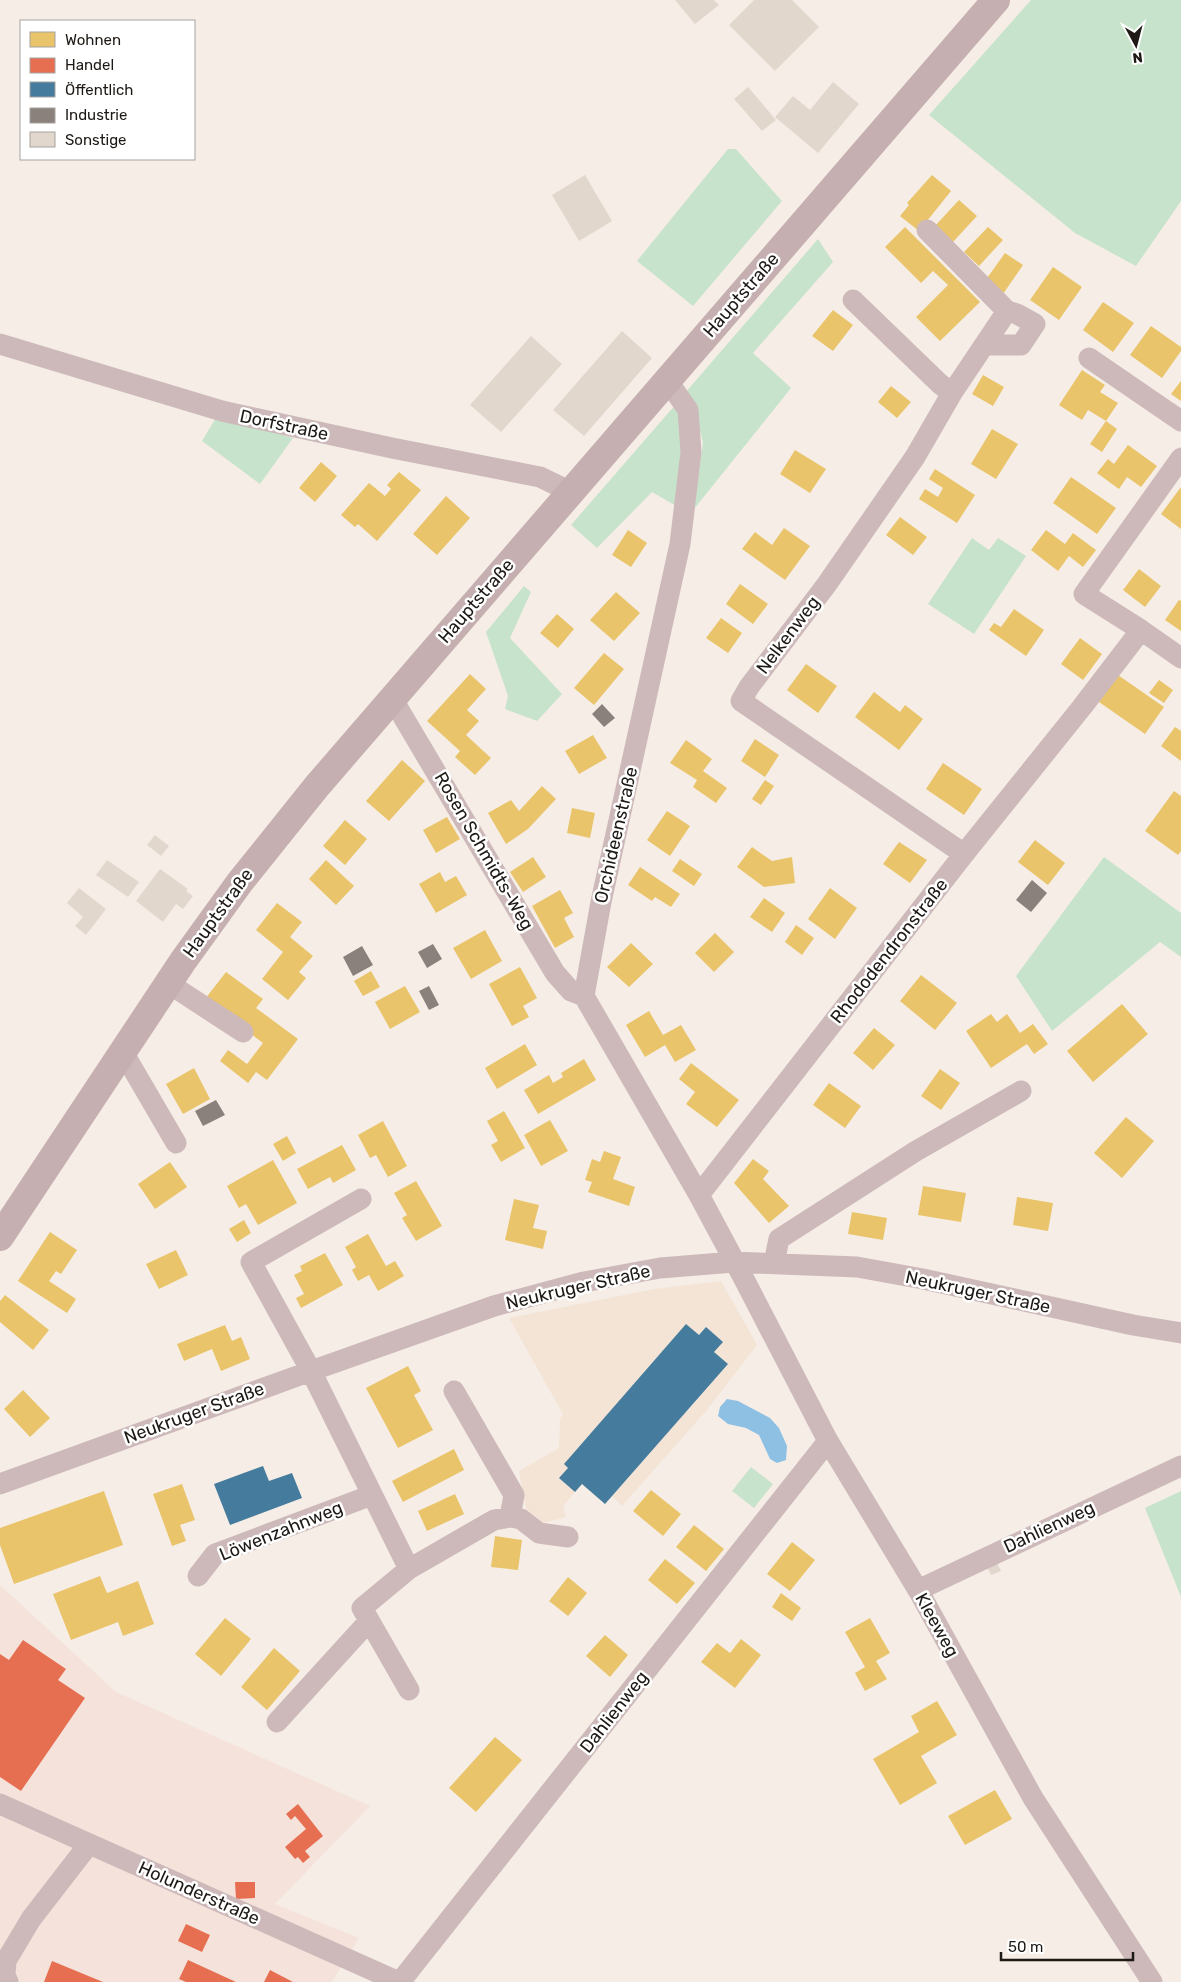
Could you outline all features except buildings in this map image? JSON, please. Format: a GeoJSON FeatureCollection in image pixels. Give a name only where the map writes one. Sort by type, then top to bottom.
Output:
{"type":"FeatureCollection","features":[{"type":"Feature","properties":{"kind":"main road","name":"Hauptstraße"},"geometry":{"type":"LineString","coordinates":[[0,1237],[168,982],[240,882],[317,786],[996,0]]}},
{"type":"Feature","properties":{"kind":"street"},"geometry":{"type":"LineString","coordinates":[[927,230],[1007,311],[1035,324],[1021,345],[985,345]]}},
{"type":"Feature","properties":{"kind":"street"},"geometry":{"type":"LineString","coordinates":[[853,300],[940,384],[952,393]]}},
{"type":"Feature","properties":{"kind":"street","name":"Nelkenweg"},"geometry":{"type":"LineString","coordinates":[[964,854],[741,701],[749,687],[827,584],[915,457],[952,393],[1007,311]]}},
{"type":"Feature","properties":{"kind":"street","name":"Dorfstraße"},"geometry":{"type":"LineString","coordinates":[[0,344],[222,411],[392,448],[540,477],[571,492]]}},
{"type":"Feature","properties":{"kind":"street"},"geometry":{"type":"LineString","coordinates":[[1089,358],[1181,421]]}},
{"type":"Feature","properties":{"kind":"street","name":"Orchideenstraße"},"geometry":{"type":"LineString","coordinates":[[584,996],[601,902],[680,544],[691,452],[688,410],[668,380]]}},
{"type":"Feature","properties":{"kind":"street"},"geometry":{"type":"LineString","coordinates":[[1181,458],[1084,594],[1181,658]]}},
{"type":"Feature","properties":{"kind":"street","name":"Rhododendronstraße"},"geometry":{"type":"LineString","coordinates":[[699,1195],[964,854],[1082,707],[1140,630]]}},
{"type":"Feature","properties":{"kind":"street","name":"Rosen Schmidts-Weg"},"geometry":{"type":"LineString","coordinates":[[392,698],[555,973],[571,991],[584,996]]}},
{"type":"Feature","properties":{"kind":"street"},"geometry":{"type":"LineString","coordinates":[[168,982],[243,1032]]}},
{"type":"Feature","properties":{"kind":"street"},"geometry":{"type":"LineString","coordinates":[[584,996],[699,1195],[734,1262]]}},
{"type":"Feature","properties":{"kind":"street"},"geometry":{"type":"LineString","coordinates":[[123,1052],[176,1143]]}},
{"type":"Feature","properties":{"kind":"street"},"geometry":{"type":"LineString","coordinates":[[774,1263],[779,1239],[916,1151],[1021,1091]]}},
{"type":"Feature","properties":{"kind":"street"},"geometry":{"type":"LineString","coordinates":[[360,1199],[251,1262],[310,1371],[409,1569]]}},
{"type":"Feature","properties":{"kind":"street","name":"Neukruger Straße"},"geometry":{"type":"LineString","coordinates":[[0,1484],[494,1306],[584,1282],[660,1268],[734,1262],[857,1267],[923,1279],[1133,1326],[1181,1333]]}},
{"type":"Feature","properties":{"kind":"street","name":"Kleeweg"},"geometry":{"type":"LineString","coordinates":[[734,1262],[828,1441],[918,1590],[1033,1798],[1152,1982]]}},
{"type":"Feature","properties":{"kind":"street"},"geometry":{"type":"LineString","coordinates":[[454,1391],[514,1495],[510,1517]]}},
{"type":"Feature","properties":{"kind":"street","name":"Dahlienweg"},"geometry":{"type":"LineString","coordinates":[[399,1982],[828,1441]]}},
{"type":"Feature","properties":{"kind":"street","name":"Dahlienweg"},"geometry":{"type":"LineString","coordinates":[[918,1590],[1181,1466]]}},
{"type":"Feature","properties":{"kind":"street","name":"Löwenzahnweg"},"geometry":{"type":"LineString","coordinates":[[198,1576],[215,1554],[372,1495]]}},
{"type":"Feature","properties":{"kind":"street"},"geometry":{"type":"LineString","coordinates":[[277,1722],[366,1614],[409,1569],[494,1520],[510,1517],[521,1520],[539,1534],[568,1537]]}},
{"type":"Feature","properties":{"kind":"street"},"geometry":{"type":"LineString","coordinates":[[366,1614],[409,1690]]}},
{"type":"Feature","properties":{"kind":"street","name":"Holunderstraße"},"geometry":{"type":"LineString","coordinates":[[0,1804],[399,1982]]}},
{"type":"Feature","properties":{"kind":"street"},"geometry":{"type":"LineString","coordinates":[[8,1982],[5,1975],[6,1961],[31,1919],[90,1844]]}},
{"type":"Feature","properties":{"kind":"shaded area"},"geometry":{"type":"Polygon","coordinates":[[[721,1281],[757,1345],[706,1411],[622,1506],[612,1496],[605,1504],[582,1484],[563,1506],[566,1517],[543,1523],[526,1509],[519,1471],[559,1448],[560,1420],[563,1414],[509,1318],[654,1289],[721,1281]]]}},
{"type":"Feature","properties":{"kind":"shaded area"},"geometry":{"type":"Polygon","coordinates":[[[0,1585],[116,1692],[370,1806],[275,1904],[359,1938],[332,1982],[0,1982],[0,1585]]]}},
{"type":"Feature","properties":{"kind":"green space"},"geometry":{"type":"Polygon","coordinates":[[[1031,0],[1181,0],[1181,201],[1136,266],[1075,233],[929,115],[1031,0]]]}},
{"type":"Feature","properties":{"kind":"green space"},"geometry":{"type":"Polygon","coordinates":[[[728,149],[736,149],[782,201],[693,306],[637,261],[728,149]]]}},
{"type":"Feature","properties":{"kind":"green space"},"geometry":{"type":"Polygon","coordinates":[[[818,239],[833,262],[753,353],[791,388],[694,509],[703,442],[693,406],[685,393],[818,239]]]}},
{"type":"Feature","properties":{"kind":"green space"},"geometry":{"type":"Polygon","coordinates":[[[676,404],[686,453],[676,506],[652,492],[597,548],[571,525],[676,404]]]}},
{"type":"Feature","properties":{"kind":"green space"},"geometry":{"type":"Polygon","coordinates":[[[217,416],[293,438],[260,484],[202,441],[217,416]]]}},
{"type":"Feature","properties":{"kind":"green space"},"geometry":{"type":"Polygon","coordinates":[[[972,538],[989,550],[998,538],[1026,556],[974,634],[928,604],[972,538]]]}},
{"type":"Feature","properties":{"kind":"green space"},"geometry":{"type":"Polygon","coordinates":[[[524,586],[531,592],[510,638],[562,694],[537,721],[505,709],[508,696],[486,632],[524,586]]]}},
{"type":"Feature","properties":{"kind":"green space"},"geometry":{"type":"Polygon","coordinates":[[[1104,857],[1181,913],[1181,957],[1160,942],[1052,1031],[1016,976],[1104,857]]]}},
{"type":"Feature","properties":{"kind":"green space"},"geometry":{"type":"Polygon","coordinates":[[[751,1467],[773,1484],[754,1508],[732,1491],[751,1467]]]}},
{"type":"Feature","properties":{"kind":"green space"},"geometry":{"type":"Polygon","coordinates":[[[1181,1491],[1181,1597],[1145,1508],[1181,1491]]]}},
{"type":"Feature","properties":{"kind":"water"},"geometry":{"type":"Polygon","coordinates":[[[727,1399],[738,1401],[770,1418],[779,1428],[787,1446],[786,1460],[777,1463],[770,1459],[759,1435],[746,1428],[728,1424],[718,1416],[720,1407],[727,1399]]]}}]}
